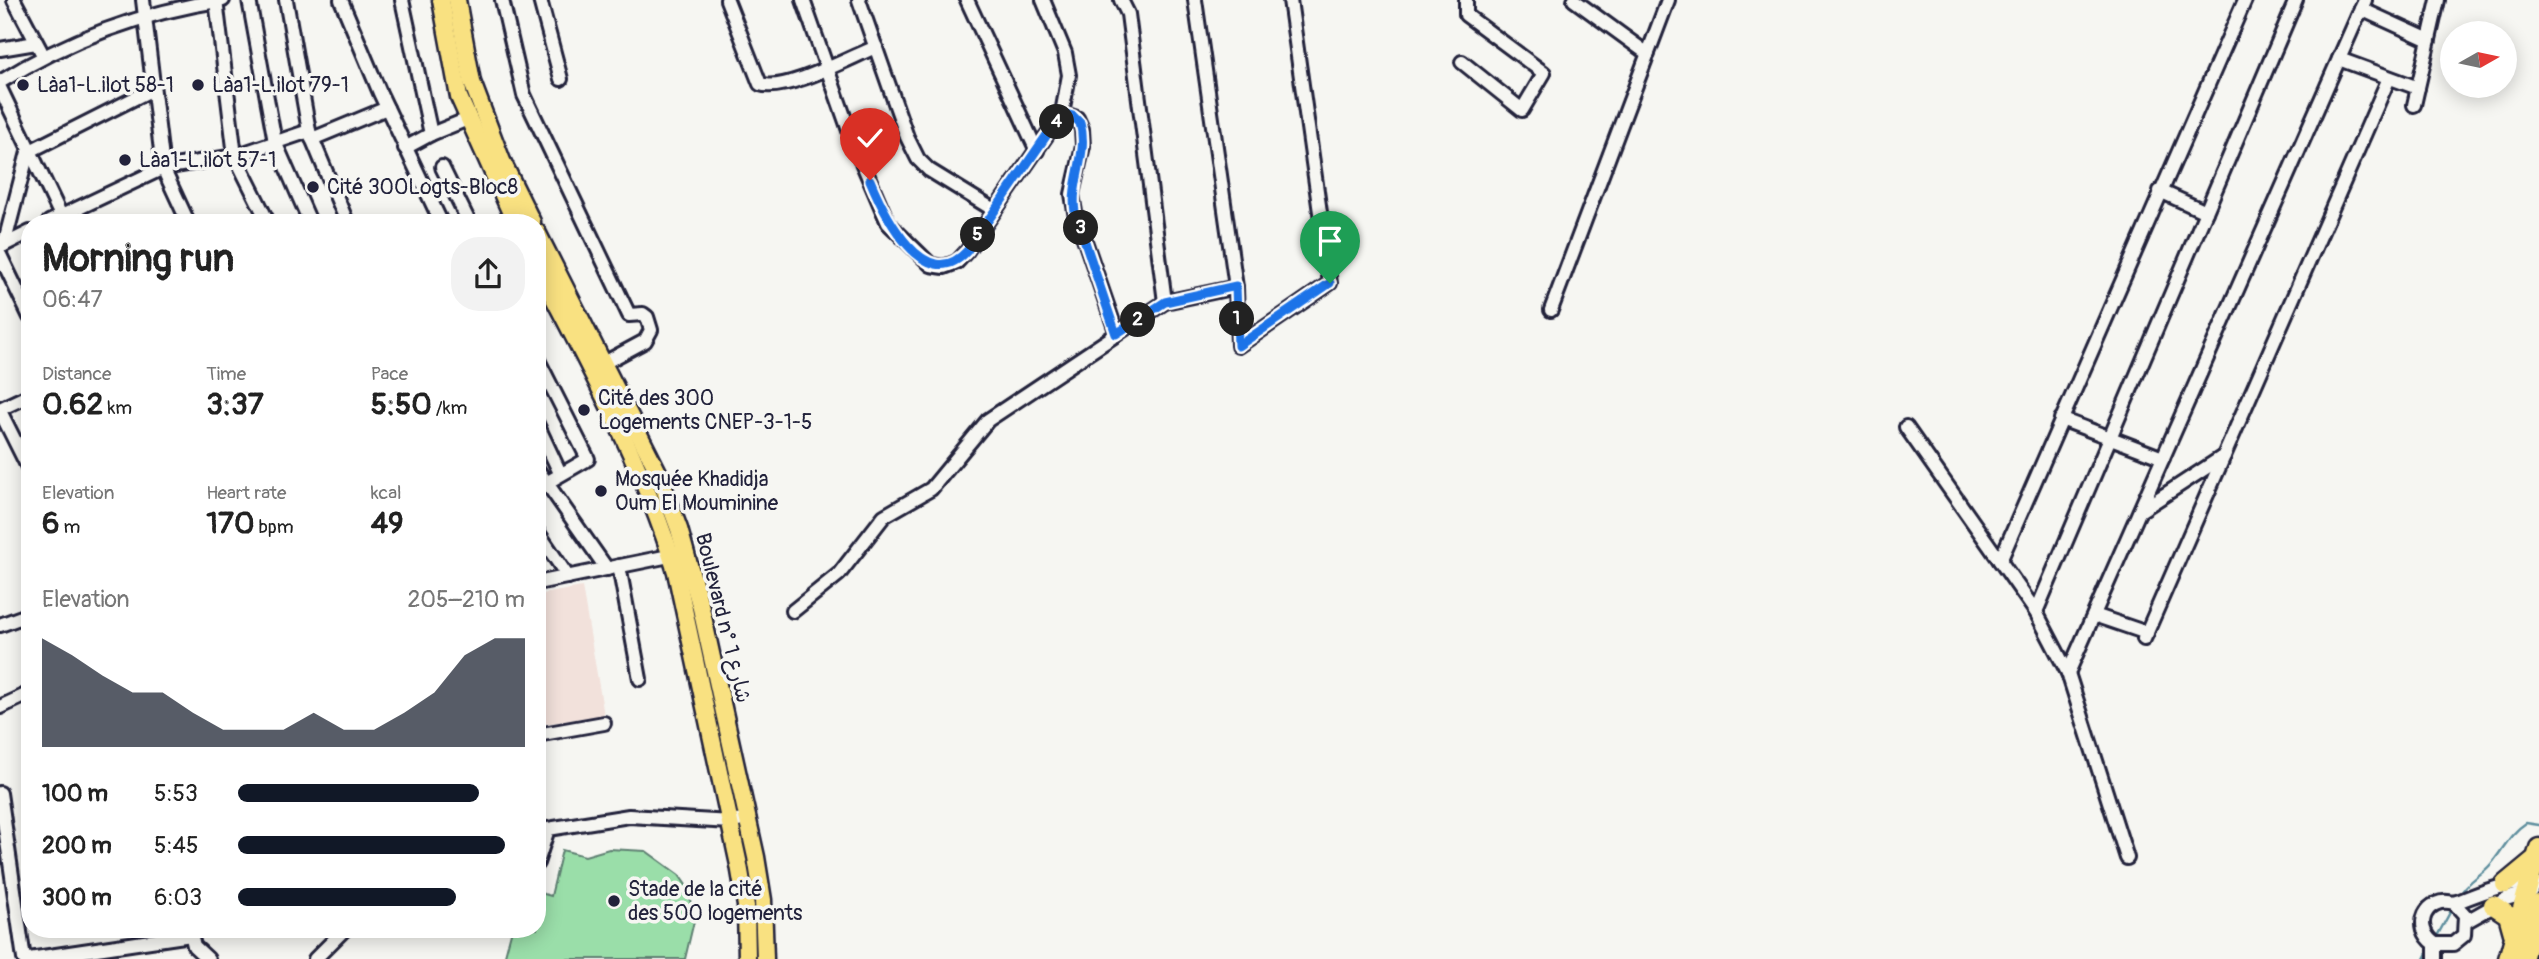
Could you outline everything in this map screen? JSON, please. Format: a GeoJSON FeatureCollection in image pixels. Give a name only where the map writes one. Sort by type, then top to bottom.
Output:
{"type":"FeatureCollection","features":[{"type":"Feature","properties":{"kind":"highway"},"geometry":{"type":"LineString","coordinates":[[2505,884],[2524,871],[2538,851]]}},
{"type":"Feature","properties":{"kind":"highway"},"geometry":{"type":"LineString","coordinates":[[2523,959],[2538,851]]}},
{"type":"Feature","properties":{"kind":"highway"},"geometry":{"type":"LineString","coordinates":[[2508,959],[2513,933],[2534,891]]}},
{"type":"Feature","properties":{"kind":"highway"},"geometry":{"type":"LineString","coordinates":[[2493,905],[2508,915],[2513,933]]}},
{"type":"Feature","properties":{"kind":"main road"},"geometry":{"type":"LineString","coordinates":[[441,0],[451,64],[468,120],[511,214]]}},
{"type":"Feature","properties":{"kind":"main road"},"geometry":{"type":"LineString","coordinates":[[457,0],[472,82],[502,161],[528,214]]}},
{"type":"Feature","properties":{"kind":"main road","name":"Boulevard n° شارع 1"},"geometry":{"type":"LineString","coordinates":[[546,250],[658,472],[749,819],[762,900],[765,959]]}},
{"type":"Feature","properties":{"kind":"main road","name":"Boulevard n° شارع 1"},"geometry":{"type":"LineString","coordinates":[[546,284],[640,469],[679,554],[746,906],[747,959]]}},
{"type":"Feature","properties":{"kind":"street"},"geometry":{"type":"LineString","coordinates":[[14,0],[43,55]]}},
{"type":"Feature","properties":{"kind":"street"},"geometry":{"type":"LineString","coordinates":[[143,0],[163,168],[184,214]]}},
{"type":"Feature","properties":{"kind":"street"},"geometry":{"type":"LineString","coordinates":[[0,82],[43,55],[118,26],[218,0],[235,156],[264,214]]}},
{"type":"Feature","properties":{"kind":"street"},"geometry":{"type":"LineString","coordinates":[[249,0],[275,142],[306,214]]}},
{"type":"Feature","properties":{"kind":"street"},"geometry":{"type":"LineString","coordinates":[[286,0],[311,135],[344,214]]}},
{"type":"Feature","properties":{"kind":"street"},"geometry":{"type":"LineString","coordinates":[[341,0],[387,108],[437,214]]}},
{"type":"Feature","properties":{"kind":"street"},"geometry":{"type":"LineString","coordinates":[[402,0],[431,134]]}},
{"type":"Feature","properties":{"kind":"street"},"geometry":{"type":"LineString","coordinates":[[502,0],[524,94],[629,315],[643,314],[652,330],[645,341],[604,363]]}},
{"type":"Feature","properties":{"kind":"street"},"geometry":{"type":"LineString","coordinates":[[540,0],[561,79]]}},
{"type":"Feature","properties":{"kind":"street"},"geometry":{"type":"LineString","coordinates":[[727,0],[760,84],[772,87],[876,47]]}},
{"type":"Feature","properties":{"kind":"street"},"geometry":{"type":"LineString","coordinates":[[803,0],[852,139],[888,223],[931,265],[944,267],[957,262],[1062,113],[1069,75],[1065,53],[1043,0]]}},
{"type":"Feature","properties":{"kind":"street"},"geometry":{"type":"LineString","coordinates":[[859,0],[907,137],[918,159],[929,170],[994,210]]}},
{"type":"Feature","properties":{"kind":"street"},"geometry":{"type":"LineString","coordinates":[[967,0],[1037,151]]}},
{"type":"Feature","properties":{"kind":"street"},"geometry":{"type":"LineString","coordinates":[[1121,0],[1128,14],[1165,302]]}},
{"type":"Feature","properties":{"kind":"street"},"geometry":{"type":"LineString","coordinates":[[1195,0],[1236,286],[1238,346],[1330,283],[1290,0]]}},
{"type":"Feature","properties":{"kind":"street"},"geometry":{"type":"LineString","coordinates":[[1462,62],[1522,110],[1544,73],[1466,15],[1466,0]]}},
{"type":"Feature","properties":{"kind":"street"},"geometry":{"type":"LineString","coordinates":[[1574,0],[1648,54]]}},
{"type":"Feature","properties":{"kind":"street"},"geometry":{"type":"LineString","coordinates":[[2000,561],[2245,0]]}},
{"type":"Feature","properties":{"kind":"street"},"geometry":{"type":"LineString","coordinates":[[2036,612],[2296,0]]}},
{"type":"Feature","properties":{"kind":"street"},"geometry":{"type":"LineString","coordinates":[[2414,105],[2438,0]]}},
{"type":"Feature","properties":{"kind":"street"},"geometry":{"type":"LineString","coordinates":[[1551,310],[1648,54],[1663,2]]}},
{"type":"Feature","properties":{"kind":"street"},"geometry":{"type":"LineString","coordinates":[[2068,673],[2363,4],[2429,40]]}},
{"type":"Feature","properties":{"kind":"street"},"geometry":{"type":"LineString","coordinates":[[0,50],[36,43]]}},
{"type":"Feature","properties":{"kind":"street"},"geometry":{"type":"LineString","coordinates":[[2339,59],[2418,88]]}},
{"type":"Feature","properties":{"kind":"street"},"geometry":{"type":"LineString","coordinates":[[2094,615],[2146,636],[2389,78]]}},
{"type":"Feature","properties":{"kind":"street"},"geometry":{"type":"LineString","coordinates":[[0,88],[55,214]]}},
{"type":"Feature","properties":{"kind":"street"},"geometry":{"type":"LineString","coordinates":[[21,296],[1,249],[28,152],[153,89]]}},
{"type":"Feature","properties":{"kind":"street"},"geometry":{"type":"LineString","coordinates":[[70,214],[163,168],[235,156],[275,142],[311,135],[387,108]]}},
{"type":"Feature","properties":{"kind":"street"},"geometry":{"type":"LineString","coordinates":[[1062,113],[1077,118],[1082,129],[1083,146],[1072,194],[1116,334]]}},
{"type":"Feature","properties":{"kind":"street"},"geometry":{"type":"LineString","coordinates":[[405,148],[431,134],[468,120]]}},
{"type":"Feature","properties":{"kind":"street"},"geometry":{"type":"LineString","coordinates":[[442,167],[465,214]]}},
{"type":"Feature","properties":{"kind":"street"},"geometry":{"type":"LineString","coordinates":[[2160,191],[2206,212]]}},
{"type":"Feature","properties":{"kind":"street"},"geometry":{"type":"LineString","coordinates":[[1,249],[21,237]]}},
{"type":"Feature","properties":{"kind":"street"},"geometry":{"type":"LineString","coordinates":[[793,611],[839,574],[884,516],[931,489],[988,420],[1165,302],[1236,286]]}},
{"type":"Feature","properties":{"kind":"street"},"geometry":{"type":"LineString","coordinates":[[546,375],[589,459],[548,482]]}},
{"type":"Feature","properties":{"kind":"street"},"geometry":{"type":"LineString","coordinates":[[21,399],[0,410],[21,453]]}},
{"type":"Feature","properties":{"kind":"street"},"geometry":{"type":"LineString","coordinates":[[2062,419],[2163,458]]}},
{"type":"Feature","properties":{"kind":"street"},"geometry":{"type":"LineString","coordinates":[[1906,427],[2036,612],[2068,673],[2127,858]]}},
{"type":"Feature","properties":{"kind":"street"},"geometry":{"type":"LineString","coordinates":[[546,443],[560,473]]}},
{"type":"Feature","properties":{"kind":"street"},"geometry":{"type":"LineString","coordinates":[[2139,512],[2224,456]]}},
{"type":"Feature","properties":{"kind":"street"},"geometry":{"type":"LineString","coordinates":[[546,480],[613,567],[640,679]]}},
{"type":"Feature","properties":{"kind":"street"},"geometry":{"type":"LineString","coordinates":[[546,544],[568,576]]}},
{"type":"Feature","properties":{"kind":"street"},"geometry":{"type":"LineString","coordinates":[[546,581],[679,554]]}},
{"type":"Feature","properties":{"kind":"street"},"geometry":{"type":"LineString","coordinates":[[0,624],[21,617]]}},
{"type":"Feature","properties":{"kind":"street"},"geometry":{"type":"LineString","coordinates":[[0,707],[21,697]]}},
{"type":"Feature","properties":{"kind":"street"},"geometry":{"type":"LineString","coordinates":[[546,733],[604,723]]}},
{"type":"Feature","properties":{"kind":"street"},"geometry":{"type":"LineString","coordinates":[[0,793],[23,959]]}},
{"type":"Feature","properties":{"kind":"street"},"geometry":{"type":"LineString","coordinates":[[546,836],[548,830],[629,816],[731,822],[749,819]]}},
{"type":"Feature","properties":{"kind":"street"},"geometry":{"type":"LineString","coordinates":[[2454,903],[2505,884],[2534,891]]}},
{"type":"Feature","properties":{"kind":"street"},"geometry":{"type":"LineString","coordinates":[[2467,920],[2493,905],[2534,891]]}},
{"type":"Feature","properties":{"kind":"street"},"geometry":{"type":"LineString","coordinates":[[2435,959],[2435,944],[2424,933],[2423,918],[2431,905],[2446,901],[2463,910],[2467,920],[2464,934],[2453,944],[2450,958]]}},
{"type":"Feature","properties":{"kind":"street"},"geometry":{"type":"LineString","coordinates":[[29,959],[154,938]]}},
{"type":"Feature","properties":{"kind":"street"},"geometry":{"type":"LineString","coordinates":[[192,938],[194,946],[208,959]]}},
{"type":"Feature","properties":{"kind":"street"},"geometry":{"type":"LineString","coordinates":[[315,959],[336,938]]}},
{"type":"Feature","properties":{"kind":"street"},"geometry":{"type":"LineString","coordinates":[[2435,944],[2453,944]]}},
{"type":"Feature","properties":{"kind":"shaded area"},"geometry":{"type":"Polygon","coordinates":[[[582,587],[604,715],[546,724],[546,593],[582,587]]]}},
{"type":"Feature","properties":{"kind":"green space","name":"Stade de la cité des 500 logements"},"geometry":{"type":"Polygon","coordinates":[[[609,849],[646,851],[679,875],[688,888],[694,921],[685,959],[504,959],[510,938],[546,938],[546,895],[551,896],[562,850],[585,856],[609,849]]]}},
{"type":"Feature","properties":{"kind":"waterway"},"geometry":{"type":"LineString","coordinates":[[2460,895],[2466,886],[2491,864],[2520,827],[2526,823],[2539,825]]}},
{"type":"Feature","properties":{"kind":"waterway"},"geometry":{"type":"LineString","coordinates":[[2436,938],[2453,907]]}},
{"type":"Feature","properties":{"kind":"waterway"},"geometry":{"type":"LineString","coordinates":[[2424,959],[2429,949]]}},
{"type":"Feature","properties":{"kind":"place","name":"Làa1-L.ilot 58-1"},"geometry":{"type":"Point","coordinates":[23,85]}},
{"type":"Feature","properties":{"kind":"place","name":"Làa1-L.ilot 79-1"},"geometry":{"type":"Point","coordinates":[198,85]}},
{"type":"Feature","properties":{"kind":"place","name":"Làa1-L.ilot 57-1"},"geometry":{"type":"Point","coordinates":[125,160]}},
{"type":"Feature","properties":{"kind":"place","name":"Cité 300Logts-Bloc8"},"geometry":{"type":"Point","coordinates":[313,187]}},
{"type":"Feature","properties":{"kind":"place","name":"Cité des 300 Logements CNEP-3-1-5"},"geometry":{"type":"Point","coordinates":[584,410]}},
{"type":"Feature","properties":{"kind":"place","name":"Mosquée Khadidja Oum El Mouminine"},"geometry":{"type":"Point","coordinates":[601,491]}},
{"type":"Feature","properties":{"kind":"place","name":"Stade de la cité des 500 logements"},"geometry":{"type":"Point","coordinates":[614,901]}},
{"type":"Feature","properties":{"kind":"route"},"geometry":{"type":"LineString","coordinates":[[870,180],[888,223],[931,265],[944,267],[957,262],[967,251],[1062,113],[1077,118],[1082,129],[1083,146],[1072,194],[1075,212],[1116,334],[1165,302],[1236,286],[1238,346],[1330,283]]}}]}
